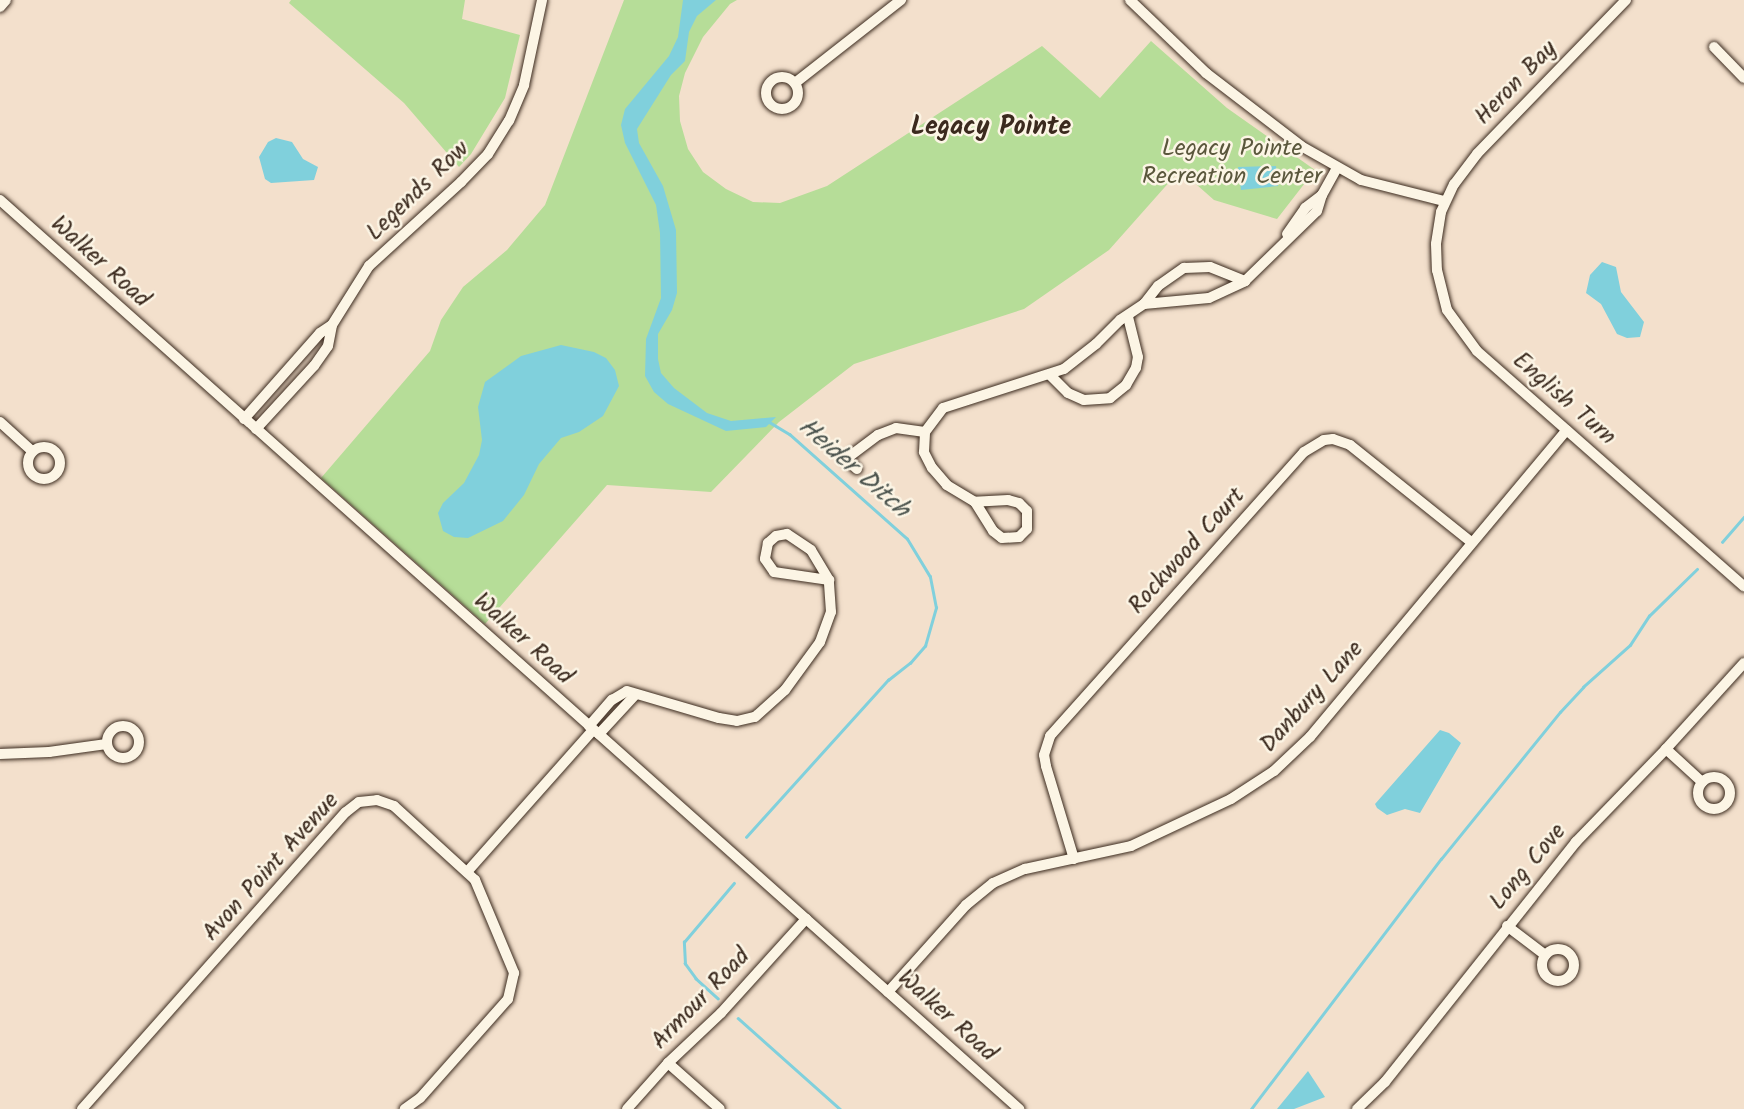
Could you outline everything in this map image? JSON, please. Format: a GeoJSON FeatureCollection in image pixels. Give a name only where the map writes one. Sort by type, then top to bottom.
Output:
{"type":"FeatureCollection","features":[{"type":"Feature","properties":{"kind":"street"},"geometry":{"type":"LineString","coordinates":[[0,7],[6,0]]}},
{"type":"Feature","properties":{"kind":"street","name":"Legends Row"},"geometry":{"type":"LineString","coordinates":[[256,429],[314,366],[328,346],[332,325],[369,266],[488,154],[509,121],[524,85],[542,0]]}},
{"type":"Feature","properties":{"kind":"street"},"geometry":{"type":"LineString","coordinates":[[795,83],[901,0]]}},
{"type":"Feature","properties":{"kind":"street"},"geometry":{"type":"LineString","coordinates":[[1130,0],[1171,41],[1244,104],[1337,169],[1361,180],[1444,201]]}},
{"type":"Feature","properties":{"kind":"street","name":"Heron Bay"},"geometry":{"type":"LineString","coordinates":[[1444,201],[1477,153],[1626,0]]}},
{"type":"Feature","properties":{"kind":"street"},"geometry":{"type":"LineString","coordinates":[[1714,47],[1744,78]]}},
{"type":"Feature","properties":{"kind":"street"},"geometry":{"type":"LineString","coordinates":[[1144,304],[1209,298],[1245,281],[1283,243],[1306,208],[1322,195],[1337,169]]}},
{"type":"Feature","properties":{"kind":"street","name":"Walker Road"},"geometry":{"type":"LineString","coordinates":[[0,201],[1019,1109]]}},
{"type":"Feature","properties":{"kind":"street","name":"English Turn"},"geometry":{"type":"LineString","coordinates":[[1444,201],[1436,244],[1437,270],[1447,310],[1477,351],[1744,586]]}},
{"type":"Feature","properties":{"kind":"street"},"geometry":{"type":"LineString","coordinates":[[975,502],[1008,500],[1019,503],[1027,511],[1027,528],[1019,537],[1002,538],[993,531],[975,502],[954,491],[932,468],[925,452],[925,432],[943,408],[1051,376],[1081,358],[1120,320],[1144,304],[1158,286],[1184,268],[1210,267],[1245,281]]}},
{"type":"Feature","properties":{"kind":"street"},"geometry":{"type":"LineString","coordinates":[[1051,376],[1068,393],[1084,400],[1110,398],[1126,385],[1136,368],[1138,357],[1128,317]]}},
{"type":"Feature","properties":{"kind":"street","name":"Legends Row"},"geometry":{"type":"LineString","coordinates":[[244,419],[320,333],[332,325]]}},
{"type":"Feature","properties":{"kind":"street"},"geometry":{"type":"LineString","coordinates":[[0,422],[33,452]]}},
{"type":"Feature","properties":{"kind":"street"},"geometry":{"type":"LineString","coordinates":[[857,469],[846,459],[878,435],[896,428],[925,432]]}},
{"type":"Feature","properties":{"kind":"street","name":"Danbury Lane"},"geometry":{"type":"LineString","coordinates":[[888,992],[984,890],[1026,869],[1130,846],[1231,799],[1274,771],[1310,737],[1567,430]]}},
{"type":"Feature","properties":{"kind":"street","name":"Rockwood Court"},"geometry":{"type":"LineString","coordinates":[[1074,859],[1046,766],[1044,755],[1051,736],[1304,452],[1324,440],[1333,439],[1350,445],[1471,542]]}},
{"type":"Feature","properties":{"kind":"street"},"geometry":{"type":"LineString","coordinates":[[467,872],[594,730],[619,694],[627,691],[737,721],[755,716],[785,690],[827,629],[832,595],[829,580],[822,564],[801,541],[781,535],[768,543],[765,559],[774,572],[829,580]]}},
{"type":"Feature","properties":{"kind":"street","name":"Long Cove"},"geometry":{"type":"LineString","coordinates":[[1357,1109],[1385,1082],[1576,842],[1744,663]]}},
{"type":"Feature","properties":{"kind":"street"},"geometry":{"type":"LineString","coordinates":[[0,754],[38,753],[106,744]]}},
{"type":"Feature","properties":{"kind":"street"},"geometry":{"type":"LineString","coordinates":[[1666,749],[1702,782]]}},
{"type":"Feature","properties":{"kind":"street","name":"Avon Point Avenue"},"geometry":{"type":"LineString","coordinates":[[82,1109],[351,807],[368,800],[386,802],[467,872],[478,887],[514,973],[512,991],[420,1098],[405,1109]]}},
{"type":"Feature","properties":{"kind":"street","name":"Armour Road"},"geometry":{"type":"LineString","coordinates":[[627,1109],[668,1063],[721,1013],[806,919]]}},
{"type":"Feature","properties":{"kind":"street"},"geometry":{"type":"LineString","coordinates":[[1507,926],[1545,956]]}},
{"type":"Feature","properties":{"kind":"street"},"geometry":{"type":"LineString","coordinates":[[668,1063],[720,1109]]}},
{"type":"Feature","properties":{"kind":"green space"},"geometry":{"type":"Polygon","coordinates":[[[291,0],[465,0],[462,19],[520,35],[505,98],[471,154],[459,167],[404,103],[289,3],[291,0]]]}},
{"type":"Feature","properties":{"kind":"green space","name":"Legacy Pointe Recreation Center"},"geometry":{"type":"Polygon","coordinates":[[[624,0],[737,0],[730,4],[703,37],[685,73],[679,96],[680,121],[688,149],[703,172],[726,189],[753,202],[780,203],[827,186],[1042,46],[1100,98],[1151,41],[1227,108],[1315,170],[1277,219],[1214,200],[1180,170],[1109,250],[1024,309],[854,364],[779,422],[711,492],[607,485],[485,624],[321,478],[430,351],[441,320],[463,287],[507,250],[545,205],[624,0]]]}},
{"type":"Feature","properties":{"kind":"water"},"geometry":{"type":"Polygon","coordinates":[[[683,0],[716,0],[697,16],[689,32],[685,61],[671,75],[637,129],[639,143],[663,186],[676,230],[677,293],[672,310],[658,334],[658,359],[661,373],[674,388],[707,413],[731,421],[776,417],[766,427],[726,431],[668,404],[654,392],[645,376],[646,339],[661,298],[660,233],[656,205],[625,143],[621,125],[625,109],[669,56],[678,37],[683,0]]]}},
{"type":"Feature","properties":{"kind":"water"},"geometry":{"type":"Polygon","coordinates":[[[276,138],[292,142],[303,159],[318,167],[314,180],[271,183],[265,179],[259,157],[268,142],[276,138]]]}},
{"type":"Feature","properties":{"kind":"water"},"geometry":{"type":"Polygon","coordinates":[[[1276,166],[1278,186],[1241,190],[1238,167],[1276,166]]]}},
{"type":"Feature","properties":{"kind":"water"},"geometry":{"type":"Polygon","coordinates":[[[1602,262],[1616,267],[1621,292],[1644,322],[1640,337],[1627,338],[1617,334],[1601,304],[1586,293],[1590,275],[1602,262]]]}},
{"type":"Feature","properties":{"kind":"water"},"geometry":{"type":"Polygon","coordinates":[[[561,345],[594,352],[606,358],[615,370],[619,386],[603,416],[579,432],[561,438],[539,464],[524,495],[503,521],[468,538],[454,537],[443,531],[438,513],[443,503],[464,483],[479,455],[482,440],[478,407],[485,382],[521,356],[561,345]]]}},
{"type":"Feature","properties":{"kind":"water"},"geometry":{"type":"Polygon","coordinates":[[[1440,730],[1449,733],[1461,743],[1420,813],[1405,809],[1387,815],[1377,808],[1375,804],[1440,730]]]}},
{"type":"Feature","properties":{"kind":"water"},"geometry":{"type":"Polygon","coordinates":[[[1308,1071],[1325,1097],[1294,1109],[1277,1109],[1308,1071]]]}},
{"type":"Feature","properties":{"kind":"waterway","name":"Heider Ditch"},"geometry":{"type":"LineString","coordinates":[[746,837],[888,680],[910,663],[925,646],[936,608],[930,577],[907,539],[790,435],[768,422]]}},
{"type":"Feature","properties":{"kind":"waterway"},"geometry":{"type":"LineString","coordinates":[[1722,542],[1744,517]]}},
{"type":"Feature","properties":{"kind":"waterway"},"geometry":{"type":"LineString","coordinates":[[1251,1109],[1441,859],[1560,712],[1583,687],[1630,645],[1649,616],[1697,569]]}},
{"type":"Feature","properties":{"kind":"waterway","name":"Heider Ditch"},"geometry":{"type":"LineString","coordinates":[[718,999],[696,979],[685,964],[684,942],[734,883]]}},
{"type":"Feature","properties":{"kind":"waterway","name":"Heider Ditch"},"geometry":{"type":"LineString","coordinates":[[738,1018],[840,1109]]}},
{"type":"Feature","properties":{"kind":"district","name":"Legacy Pointe"},"geometry":{"type":"Point","coordinates":[991,128]}}]}
